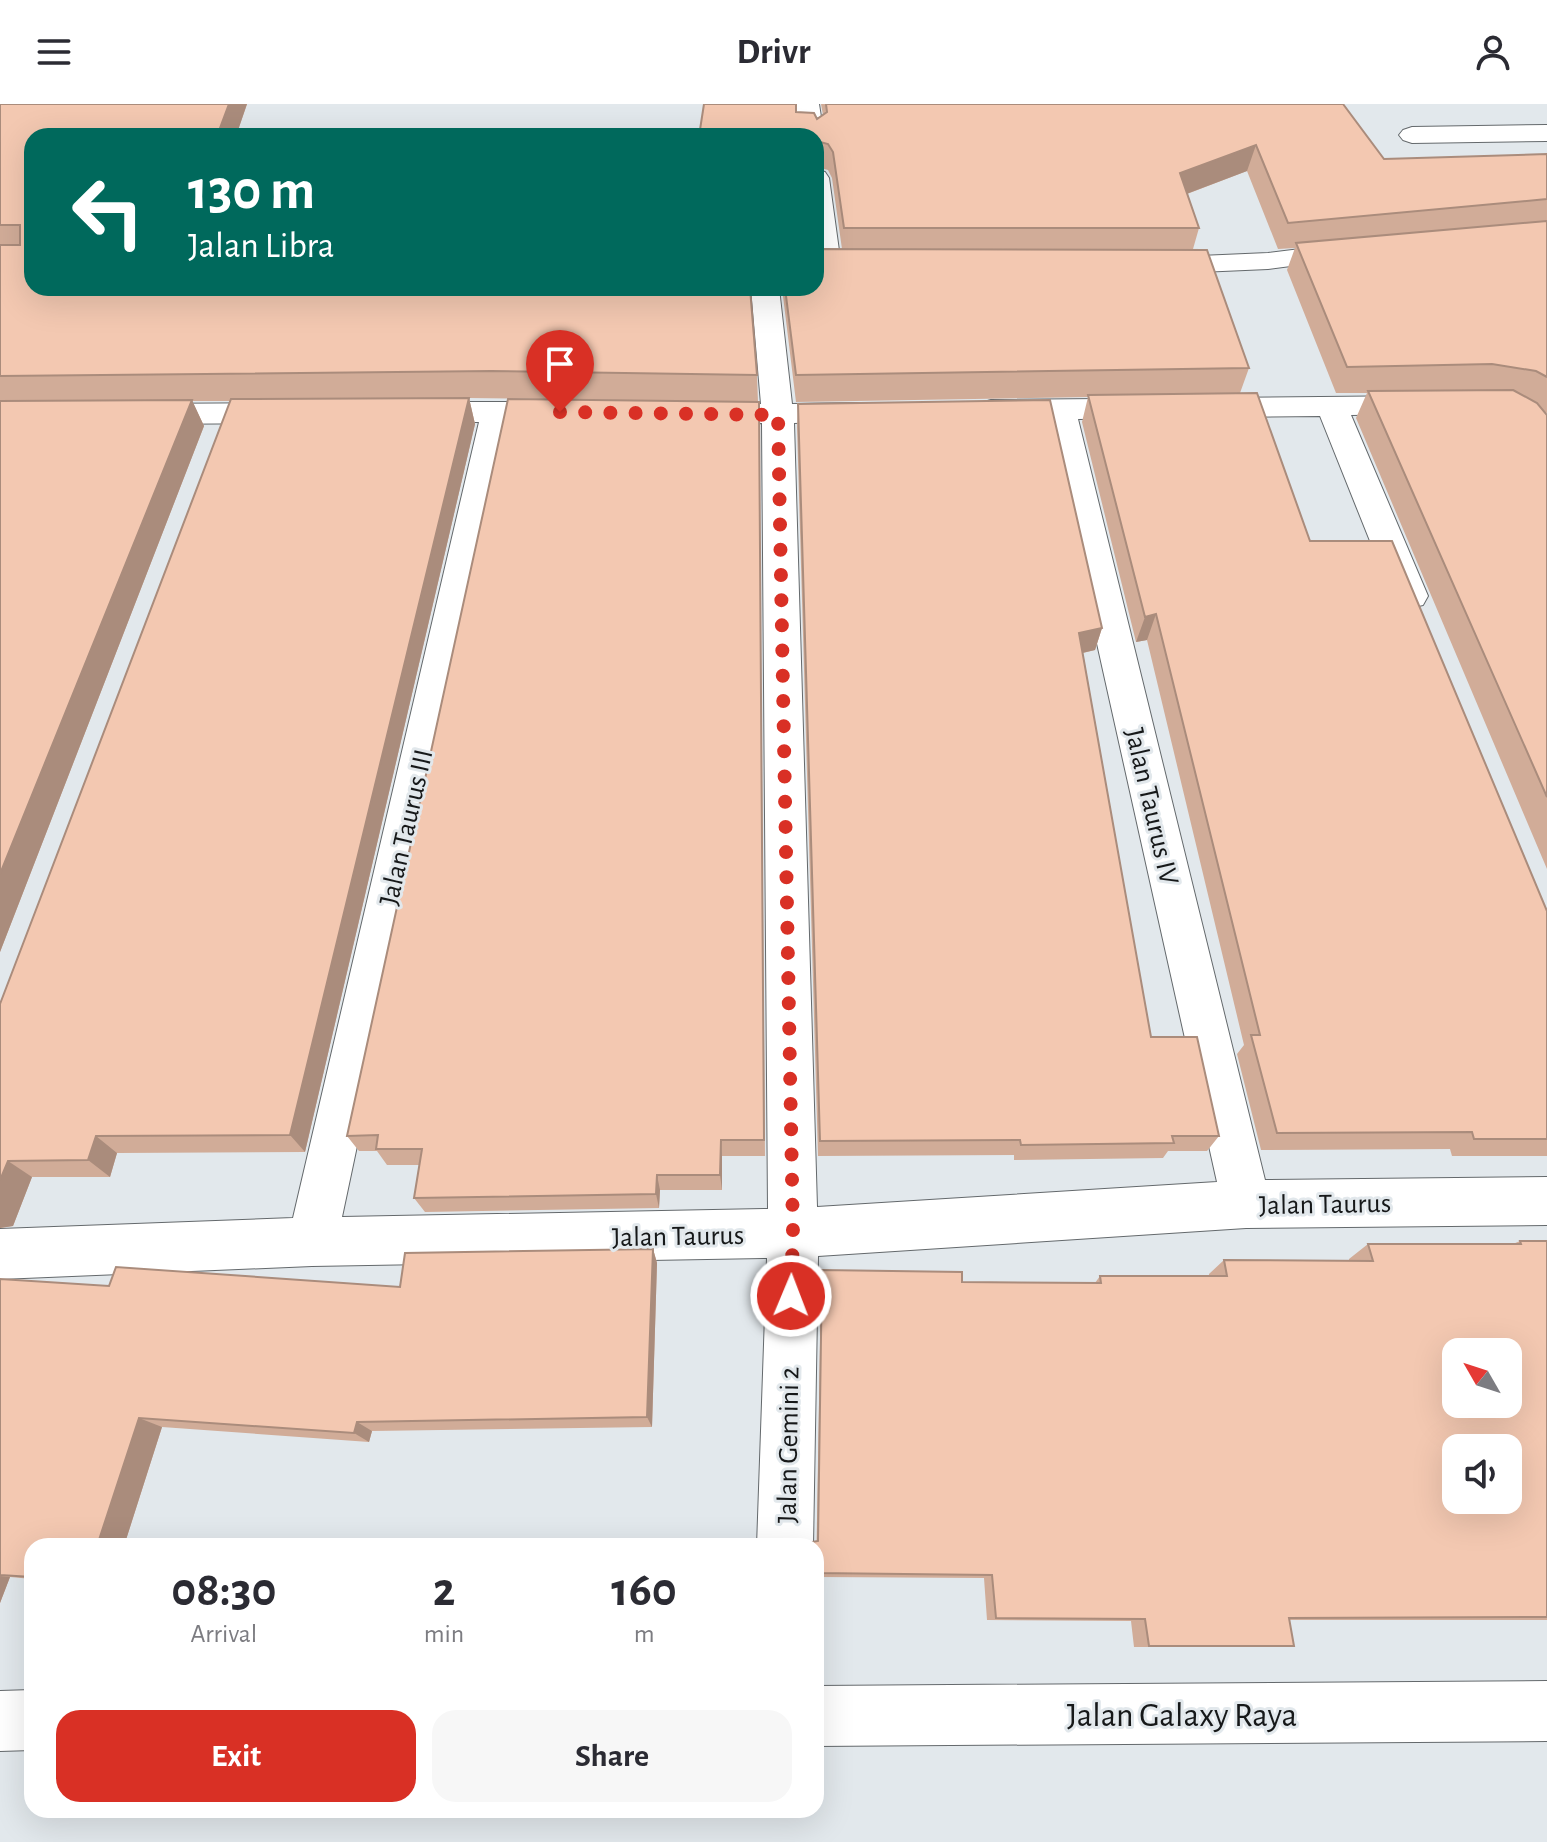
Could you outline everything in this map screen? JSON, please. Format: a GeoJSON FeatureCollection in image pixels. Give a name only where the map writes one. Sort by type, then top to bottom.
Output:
{"type":"FeatureCollection","features":[{"type":"Feature","properties":{"kind":"street"},"geometry":{"type":"LineString","coordinates":[[807,104],[810,128]]}},
{"type":"Feature","properties":{"kind":"street"},"geometry":{"type":"LineString","coordinates":[[1412,135],[1547,133]]}},
{"type":"Feature","properties":{"kind":"street"},"geometry":{"type":"LineString","coordinates":[[1134,266],[1268,261],[1376,248]]}},
{"type":"Feature","properties":{"kind":"street"},"geometry":{"type":"LineString","coordinates":[[824,265],[858,265]]}},
{"type":"Feature","properties":{"kind":"street","name":"Jalan Gemini 2"},"geometry":{"type":"LineString","coordinates":[[766,296],[778,415],[793,1233],[785,1538]]}},
{"type":"Feature","properties":{"kind":"street"},"geometry":{"type":"LineString","coordinates":[[966,410],[1448,404]]}},
{"type":"Feature","properties":{"kind":"street"},"geometry":{"type":"LineString","coordinates":[[1332,407],[1422,624]]}},
{"type":"Feature","properties":{"kind":"street","name":"Jalan Taurus IV"},"geometry":{"type":"LineString","coordinates":[[1060,408],[1246,1204]]}},
{"type":"Feature","properties":{"kind":"street","name":"Jalan Taurus III"},"geometry":{"type":"LineString","coordinates":[[312,1242],[497,411]]}},
{"type":"Feature","properties":{"kind":"street"},"geometry":{"type":"LineString","coordinates":[[107,414],[223,428],[323,412]]}},
{"type":"Feature","properties":{"kind":"street"},"geometry":{"type":"LineString","coordinates":[[387,412],[591,412]]}},
{"type":"Feature","properties":{"kind":"street"},"geometry":{"type":"LineString","coordinates":[[669,414],[888,412]]}},
{"type":"Feature","properties":{"kind":"street","name":"Jalan Taurus"},"geometry":{"type":"LineString","coordinates":[[0,1254],[312,1242],[793,1233],[1246,1204],[1547,1201]]}},
{"type":"Feature","properties":{"kind":"street","name":"Jalan Galaxy Raya"},"geometry":{"type":"LineString","coordinates":[[824,1716],[1547,1711]]}},
{"type":"Feature","properties":{"kind":"street"},"geometry":{"type":"LineString","coordinates":[[0,1721],[24,1720]]}},
{"type":"Feature","properties":{"kind":"building"},"geometry":{"type":"Polygon","coordinates":[[[0,104],[229,104],[220,128],[24,128],[24,296],[751,296],[757,375],[491,371],[0,376],[0,245],[20,245],[20,225],[0,225],[0,104]]]}},
{"type":"Feature","properties":{"kind":"building"},"geometry":{"type":"Polygon","coordinates":[[[704,104],[796,104],[796,112],[814,113],[817,119],[827,112],[826,104],[1343,104],[1384,159],[1547,154],[1547,199],[1288,223],[1256,145],[1180,173],[1199,228],[844,228],[833,152],[824,143],[824,128],[700,128],[704,104]]]}},
{"type":"Feature","properties":{"kind":"building"},"geometry":{"type":"Polygon","coordinates":[[[1547,221],[1547,377],[1536,371],[1492,364],[1347,367],[1296,243],[1547,221]]]}},
{"type":"Feature","properties":{"kind":"building"},"geometry":{"type":"Polygon","coordinates":[[[824,249],[1207,250],[1249,368],[796,375],[786,296],[824,296],[824,249]]]}},
{"type":"Feature","properties":{"kind":"building"},"geometry":{"type":"Polygon","coordinates":[[[1513,390],[1537,403],[1547,415],[1547,797],[1368,391],[1513,390]]]}},
{"type":"Feature","properties":{"kind":"building"},"geometry":{"type":"Polygon","coordinates":[[[1257,393],[1310,541],[1392,541],[1547,911],[1547,1139],[1474,1139],[1472,1132],[1277,1133],[1251,1035],[1260,1035],[1156,614],[1145,617],[1088,395],[1257,393]]]}},
{"type":"Feature","properties":{"kind":"building"},"geometry":{"type":"Polygon","coordinates":[[[469,398],[290,1135],[96,1136],[88,1160],[8,1161],[0,1180],[0,1004],[231,399],[469,398]]]}},
{"type":"Feature","properties":{"kind":"building"},"geometry":{"type":"Polygon","coordinates":[[[508,399],[759,402],[764,1140],[721,1140],[720,1175],[657,1175],[656,1194],[414,1198],[422,1149],[376,1149],[378,1135],[347,1136],[508,399]]]}},
{"type":"Feature","properties":{"kind":"building"},"geometry":{"type":"Polygon","coordinates":[[[192,400],[0,874],[0,401],[192,400]]]}},
{"type":"Feature","properties":{"kind":"building"},"geometry":{"type":"Polygon","coordinates":[[[1050,400],[1102,628],[1079,633],[1151,1037],[1197,1037],[1219,1136],[1172,1136],[1174,1143],[1021,1145],[1020,1140],[820,1141],[798,404],[1050,400]]]}},
{"type":"Feature","properties":{"kind":"building"},"geometry":{"type":"Polygon","coordinates":[[[1520,1241],[1547,1241],[1547,1617],[1289,1618],[1294,1646],[1149,1646],[1145,1619],[996,1618],[992,1575],[824,1573],[824,1538],[818,1538],[822,1270],[962,1272],[962,1282],[1101,1283],[1100,1276],[1227,1276],[1224,1260],[1373,1261],[1368,1244],[1521,1244],[1520,1241]]]}},
{"type":"Feature","properties":{"kind":"building"},"geometry":{"type":"Polygon","coordinates":[[[653,1249],[647,1417],[357,1422],[354,1433],[139,1418],[100,1538],[24,1538],[24,1576],[0,1575],[0,1279],[109,1286],[116,1267],[400,1287],[405,1253],[653,1249]]]}},
{"type":"Feature","properties":{"kind":"route"},"geometry":{"type":"LineString","coordinates":[[560,412],[778,415],[793,1233],[791,1296]]}}]}
